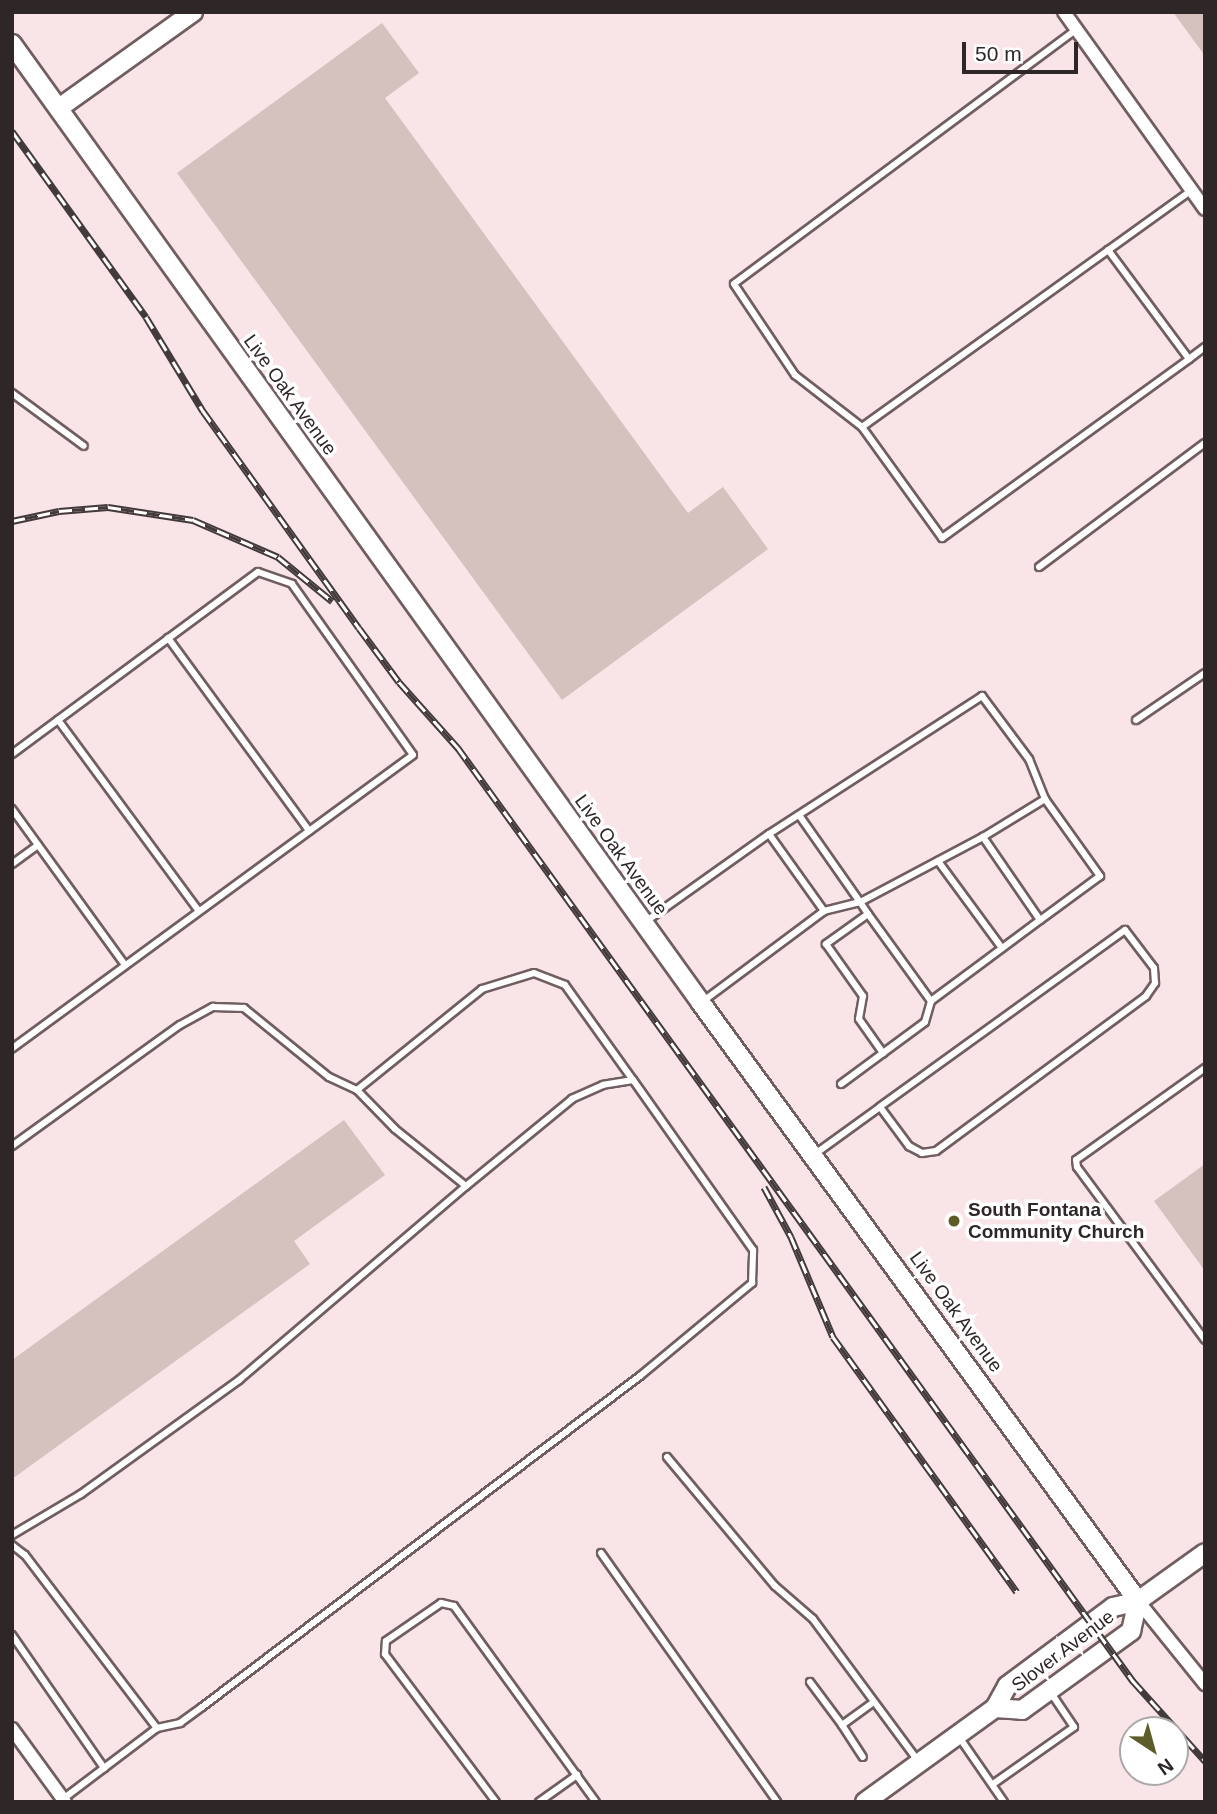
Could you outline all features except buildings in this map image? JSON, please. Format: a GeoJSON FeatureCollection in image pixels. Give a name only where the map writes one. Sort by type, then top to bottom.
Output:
{"type":"FeatureCollection","features":[{"type":"Feature","properties":{"kind":"street"},"geometry":{"type":"LineString","coordinates":[[59,108],[193,12]]}},
{"type":"Feature","properties":{"kind":"street"},"geometry":{"type":"LineString","coordinates":[[1064,12],[1205,209]]}},
{"type":"Feature","properties":{"kind":"street","name":"Live Oak Avenue"},"geometry":{"type":"LineString","coordinates":[[12,44],[701,1003],[1138,1601],[1205,1684]]}},
{"type":"Feature","properties":{"kind":"street","name":"Slover Avenue"},"geometry":{"type":"LineString","coordinates":[[865,1802],[995,1708],[1007,1686],[1113,1607],[1138,1601],[1205,1553]]}},
{"type":"Feature","properties":{"kind":"street","name":"Slover Avenue"},"geometry":{"type":"LineString","coordinates":[[995,1708],[1022,1710],[1131,1631],[1138,1601]]}},
{"type":"Feature","properties":{"kind":"street"},"geometry":{"type":"LineString","coordinates":[[12,1729],[64,1801]]}},
{"type":"Feature","properties":{"kind":"lane"},"geometry":{"type":"LineString","coordinates":[[1077,29],[734,284],[795,375],[862,427],[942,538],[1205,347]]}},
{"type":"Feature","properties":{"kind":"lane"},"geometry":{"type":"LineString","coordinates":[[862,427],[1192,190]]}},
{"type":"Feature","properties":{"kind":"lane"},"geometry":{"type":"LineString","coordinates":[[1108,250],[1189,359]]}},
{"type":"Feature","properties":{"kind":"lane"},"geometry":{"type":"LineString","coordinates":[[12,393],[84,446]]}},
{"type":"Feature","properties":{"kind":"lane"},"geometry":{"type":"LineString","coordinates":[[1039,567],[1205,443]]}},
{"type":"Feature","properties":{"kind":"lane"},"geometry":{"type":"LineString","coordinates":[[12,754],[258,572],[292,584],[413,755],[12,1048]]}},
{"type":"Feature","properties":{"kind":"lane"},"geometry":{"type":"LineString","coordinates":[[168,638],[309,831]]}},
{"type":"Feature","properties":{"kind":"lane"},"geometry":{"type":"LineString","coordinates":[[1136,720],[1205,673]]}},
{"type":"Feature","properties":{"kind":"lane"},"geometry":{"type":"LineString","coordinates":[[644,923],[769,834],[982,696],[1029,759],[1045,799],[1100,876],[930,1001],[925,1022],[841,1084]]}},
{"type":"Feature","properties":{"kind":"lane"},"geometry":{"type":"LineString","coordinates":[[58,720],[199,911]]}},
{"type":"Feature","properties":{"kind":"lane"},"geometry":{"type":"LineString","coordinates":[[701,1003],[824,911],[860,902],[983,837],[1045,799]]}},
{"type":"Feature","properties":{"kind":"lane"},"geometry":{"type":"LineString","coordinates":[[12,809],[125,965]]}},
{"type":"Feature","properties":{"kind":"lane"},"geometry":{"type":"LineString","coordinates":[[799,815],[930,1001]]}},
{"type":"Feature","properties":{"kind":"lane"},"geometry":{"type":"LineString","coordinates":[[769,834],[824,911]]}},
{"type":"Feature","properties":{"kind":"lane"},"geometry":{"type":"LineString","coordinates":[[983,837],[1040,920]]}},
{"type":"Feature","properties":{"kind":"lane"},"geometry":{"type":"LineString","coordinates":[[12,864],[38,845]]}},
{"type":"Feature","properties":{"kind":"lane"},"geometry":{"type":"LineString","coordinates":[[938,861],[1002,948]]}},
{"type":"Feature","properties":{"kind":"lane"},"geometry":{"type":"LineString","coordinates":[[868,914],[826,944],[863,996],[859,1019],[883,1053]]}},
{"type":"Feature","properties":{"kind":"lane"},"geometry":{"type":"LineString","coordinates":[[813,1155],[1125,930],[1154,968],[1155,983],[1146,996],[936,1151],[922,1153],[909,1146],[880,1107]]}},
{"type":"Feature","properties":{"kind":"lane"},"geometry":{"type":"LineString","coordinates":[[64,1801],[157,1728],[180,1723],[202,1707],[640,1376],[752,1283],[752,1250],[565,985],[534,973],[482,989],[357,1090]]}},
{"type":"Feature","properties":{"kind":"lane"},"geometry":{"type":"LineString","coordinates":[[12,1146],[126,1060],[213,1007],[244,1008],[319,1070],[357,1090],[395,1129],[466,1186]]}},
{"type":"Feature","properties":{"kind":"lane"},"geometry":{"type":"LineString","coordinates":[[1205,1068],[1076,1160],[1077,1167],[1205,1340]]}},
{"type":"Feature","properties":{"kind":"lane"},"geometry":{"type":"LineString","coordinates":[[12,1535],[81,1494],[239,1380],[572,1099],[603,1085],[633,1080]]}},
{"type":"Feature","properties":{"kind":"lane"},"geometry":{"type":"LineString","coordinates":[[667,1457],[775,1586],[813,1619],[919,1763]]}},
{"type":"Feature","properties":{"kind":"lane"},"geometry":{"type":"LineString","coordinates":[[12,1545],[25,1555],[157,1728]]}},
{"type":"Feature","properties":{"kind":"lane"},"geometry":{"type":"LineString","coordinates":[[601,1553],[777,1802]]}},
{"type":"Feature","properties":{"kind":"lane"},"geometry":{"type":"LineString","coordinates":[[496,1802],[385,1654],[386,1641],[441,1603],[454,1606],[596,1802]]}},
{"type":"Feature","properties":{"kind":"lane"},"geometry":{"type":"LineString","coordinates":[[12,1634],[104,1768]]}},
{"type":"Feature","properties":{"kind":"lane"},"geometry":{"type":"LineString","coordinates":[[810,1682],[863,1757]]}},
{"type":"Feature","properties":{"kind":"lane"},"geometry":{"type":"LineString","coordinates":[[993,1784],[1074,1727],[1049,1691]]}},
{"type":"Feature","properties":{"kind":"lane"},"geometry":{"type":"LineString","coordinates":[[842,1725],[874,1702]]}},
{"type":"Feature","properties":{"kind":"lane"},"geometry":{"type":"LineString","coordinates":[[958,1735],[1004,1802]]}},
{"type":"Feature","properties":{"kind":"lane"},"geometry":{"type":"LineString","coordinates":[[539,1802],[577,1775]]}},
{"type":"Feature","properties":{"kind":"railway"},"geometry":{"type":"LineString","coordinates":[[12,131],[146,317],[203,411],[359,628],[399,682],[458,748],[1133,1681],[1205,1761]]}},
{"type":"Feature","properties":{"kind":"railway"},"geometry":{"type":"LineString","coordinates":[[12,521],[59,511],[108,507],[193,520],[278,557],[332,601]]}},
{"type":"Feature","properties":{"kind":"railway"},"geometry":{"type":"LineString","coordinates":[[764,1187],[791,1237],[833,1337],[1017,1592]]}},
{"type":"Feature","properties":{"kind":"place","name":"South Fontana Community Church"},"geometry":{"type":"Point","coordinates":[954,1221]}}]}
